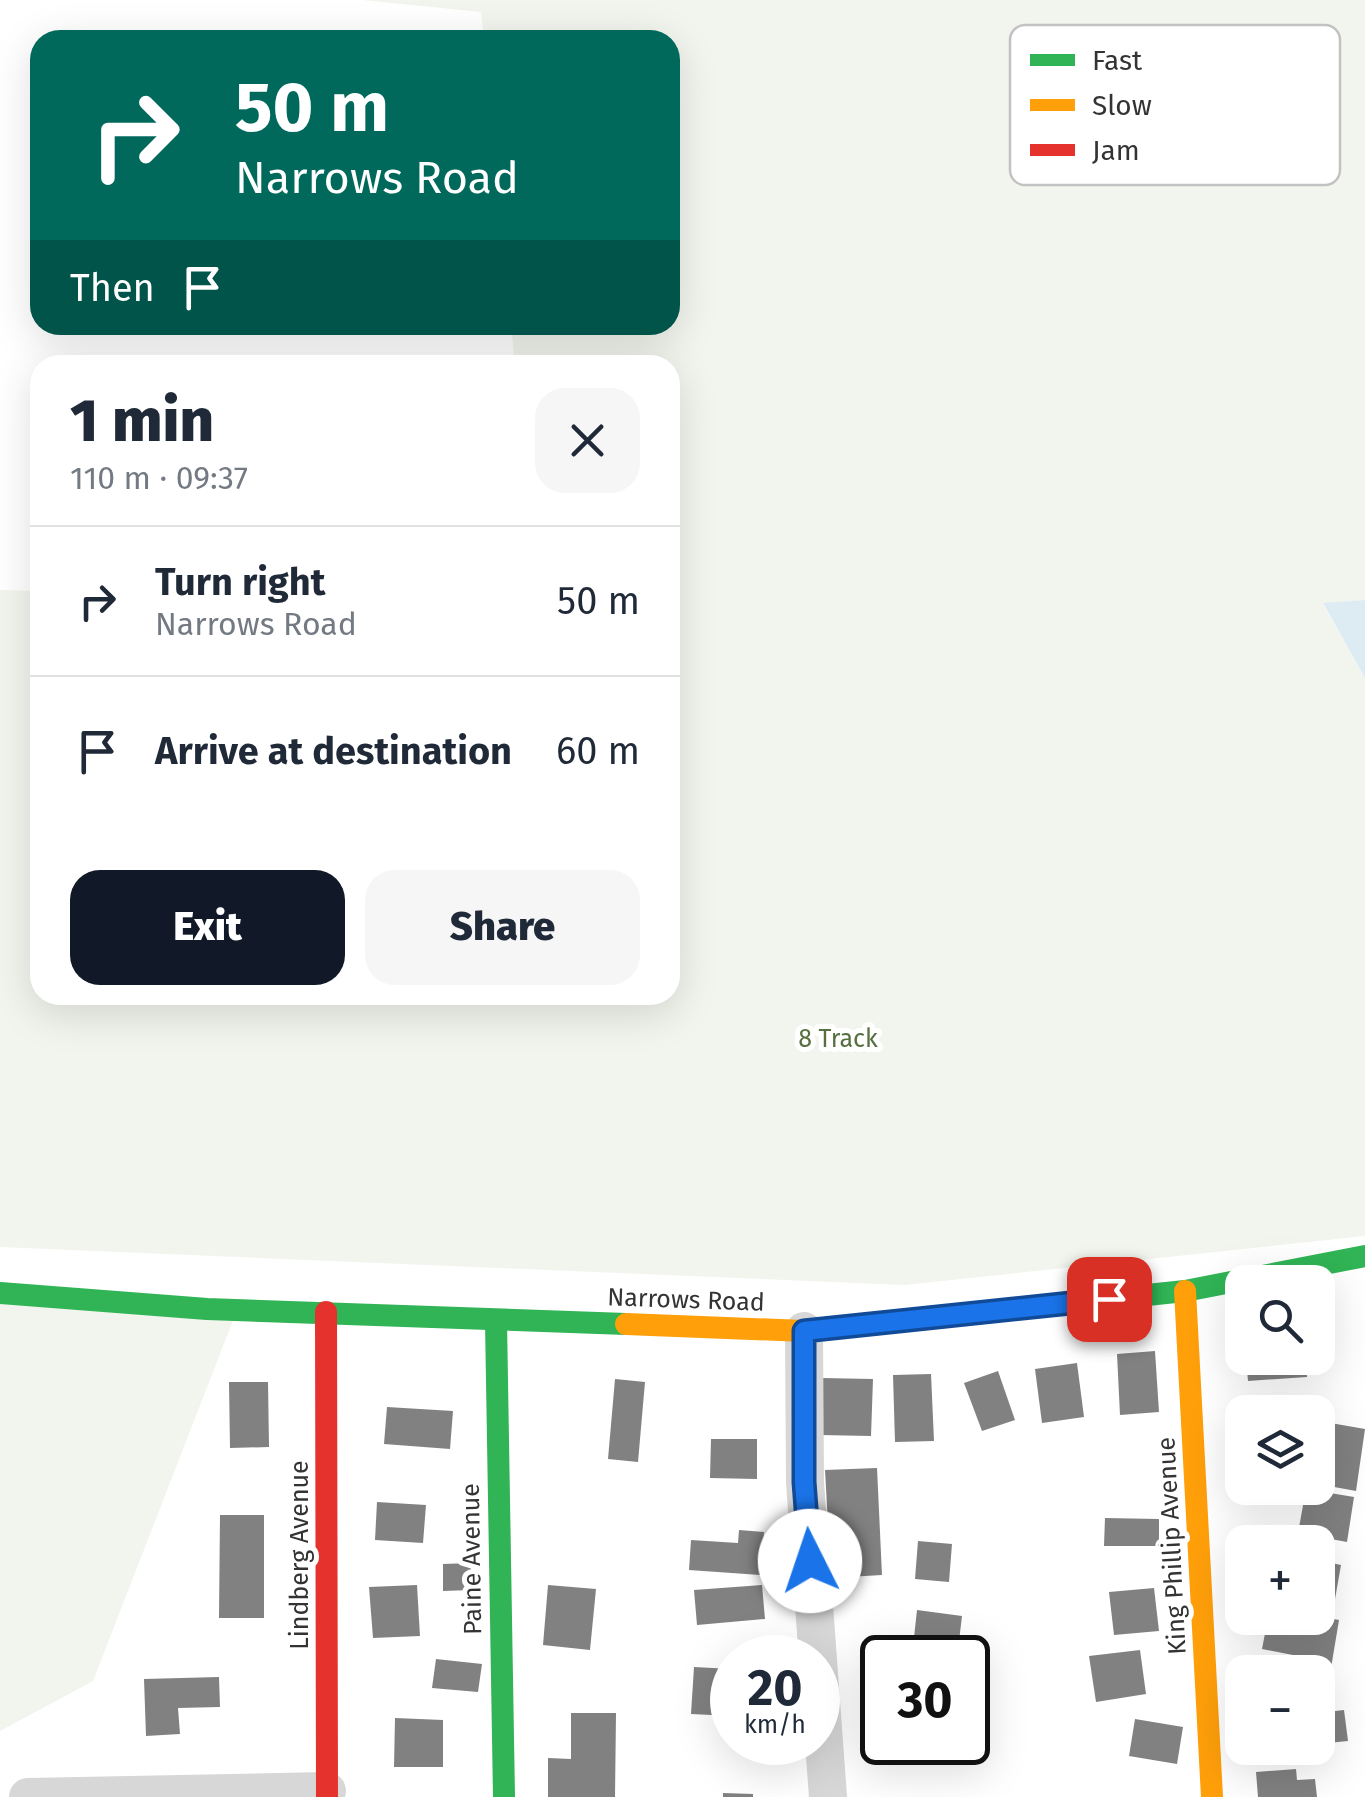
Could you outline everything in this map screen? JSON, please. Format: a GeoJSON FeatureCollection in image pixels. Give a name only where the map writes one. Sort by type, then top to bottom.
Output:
{"type":"FeatureCollection","features":[{"type":"Feature","properties":{"kind":"street","name":"Narrows Road"},"geometry":{"type":"LineString","coordinates":[[0,1293],[207,1309],[804,1331],[1185,1291],[1365,1256]]}},
{"type":"Feature","properties":{"kind":"street","name":"King Phillip Avenue"},"geometry":{"type":"LineString","coordinates":[[1185,1291],[1212,1797]]}},
{"type":"Feature","properties":{"kind":"street","name":"Lindberg Avenue"},"geometry":{"type":"LineString","coordinates":[[326,1312],[327,1794]]}},
{"type":"Feature","properties":{"kind":"street","name":"Paine Avenue"},"geometry":{"type":"LineString","coordinates":[[496,1320],[504,1797]]}},
{"type":"Feature","properties":{"kind":"street"},"geometry":{"type":"LineString","coordinates":[[804,1331],[804,1482],[828,1797]]}},
{"type":"Feature","properties":{"kind":"street"},"geometry":{"type":"LineString","coordinates":[[28,1797],[327,1794]]}},
{"type":"Feature","properties":{"kind":"green space","name":"8 Track"},"geometry":{"type":"Polygon","coordinates":[[[362,0],[1365,0],[1365,600],[1323,604],[1365,678],[1365,1236],[904,1285],[0,1247],[0,590],[30,591],[30,1005],[680,1005],[680,355],[514,355],[512,335],[680,335],[680,30],[483,30],[481,12],[362,0]]]}},
{"type":"Feature","properties":{"kind":"green space"},"geometry":{"type":"Polygon","coordinates":[[[0,1304],[237,1310],[93,1681],[0,1731],[0,1304]]]}},
{"type":"Feature","properties":{"kind":"shaded area"},"geometry":{"type":"Polygon","coordinates":[[[1365,600],[1365,678],[1323,603],[1365,600]]]}},
{"type":"Feature","properties":{"kind":"building"},"geometry":{"type":"Polygon","coordinates":[[[1155,1351],[1159,1412],[1120,1415],[1117,1354],[1155,1351]]]}},
{"type":"Feature","properties":{"kind":"building"},"geometry":{"type":"Polygon","coordinates":[[[1077,1363],[1084,1417],[1042,1423],[1035,1369],[1077,1363]]]}},
{"type":"Feature","properties":{"kind":"building"},"geometry":{"type":"Polygon","coordinates":[[[998,1371],[1015,1420],[982,1431],[964,1383],[998,1371]]]}},
{"type":"Feature","properties":{"kind":"building"},"geometry":{"type":"Polygon","coordinates":[[[931,1374],[934,1441],[895,1442],[893,1375],[931,1374]]]}},
{"type":"Feature","properties":{"kind":"building"},"geometry":{"type":"Polygon","coordinates":[[[1247,1375],[1307,1375],[1307,1377],[1248,1381],[1247,1375]]]}},
{"type":"Feature","properties":{"kind":"building"},"geometry":{"type":"Polygon","coordinates":[[[822,1378],[873,1379],[871,1436],[820,1435],[822,1378]]]}},
{"type":"Feature","properties":{"kind":"building"},"geometry":{"type":"Polygon","coordinates":[[[615,1379],[645,1382],[638,1462],[608,1459],[615,1379]]]}},
{"type":"Feature","properties":{"kind":"building"},"geometry":{"type":"Polygon","coordinates":[[[229,1382],[268,1382],[269,1447],[230,1448],[229,1382]]]}},
{"type":"Feature","properties":{"kind":"building"},"geometry":{"type":"Polygon","coordinates":[[[387,1407],[453,1411],[450,1449],[384,1444],[387,1407]]]}},
{"type":"Feature","properties":{"kind":"building"},"geometry":{"type":"Polygon","coordinates":[[[1335,1424],[1365,1429],[1356,1491],[1335,1487],[1335,1424]]]}},
{"type":"Feature","properties":{"kind":"building"},"geometry":{"type":"Polygon","coordinates":[[[711,1439],[757,1439],[757,1479],[710,1478],[711,1439]]]}},
{"type":"Feature","properties":{"kind":"building"},"geometry":{"type":"Polygon","coordinates":[[[877,1468],[882,1575],[831,1578],[825,1470],[877,1468]]]}},
{"type":"Feature","properties":{"kind":"building"},"geometry":{"type":"Polygon","coordinates":[[[1335,1494],[1354,1497],[1347,1542],[1335,1540],[1335,1525],[1299,1525],[1303,1505],[1335,1505],[1335,1494]]]}},
{"type":"Feature","properties":{"kind":"building"},"geometry":{"type":"Polygon","coordinates":[[[377,1502],[426,1505],[423,1543],[375,1540],[377,1502]]]}},
{"type":"Feature","properties":{"kind":"building"},"geometry":{"type":"Polygon","coordinates":[[[220,1515],[264,1515],[264,1618],[219,1618],[220,1515]]]}},
{"type":"Feature","properties":{"kind":"building"},"geometry":{"type":"Polygon","coordinates":[[[1105,1518],[1159,1519],[1159,1546],[1104,1546],[1105,1518]]]}},
{"type":"Feature","properties":{"kind":"building"},"geometry":{"type":"Polygon","coordinates":[[[739,1530],[764,1532],[760,1575],[689,1570],[691,1540],[738,1543],[739,1530]]]}},
{"type":"Feature","properties":{"kind":"building"},"geometry":{"type":"Polygon","coordinates":[[[918,1541],[952,1544],[949,1582],[915,1579],[918,1541]]]}},
{"type":"Feature","properties":{"kind":"building"},"geometry":{"type":"Polygon","coordinates":[[[471,1563],[471,1590],[443,1591],[443,1564],[471,1563]]]}},
{"type":"Feature","properties":{"kind":"building"},"geometry":{"type":"Polygon","coordinates":[[[1335,1564],[1341,1565],[1335,1599],[1335,1564]]]}},
{"type":"Feature","properties":{"kind":"building"},"geometry":{"type":"Polygon","coordinates":[[[417,1585],[420,1636],[373,1638],[369,1587],[417,1585]]]}},
{"type":"Feature","properties":{"kind":"building"},"geometry":{"type":"Polygon","coordinates":[[[548,1585],[596,1589],[590,1650],[543,1645],[548,1585]]]}},
{"type":"Feature","properties":{"kind":"building"},"geometry":{"type":"Polygon","coordinates":[[[762,1585],[765,1619],[697,1625],[694,1590],[762,1585]]]}},
{"type":"Feature","properties":{"kind":"building"},"geometry":{"type":"Polygon","coordinates":[[[1154,1588],[1159,1631],[1114,1635],[1109,1592],[1154,1588]]]}},
{"type":"Feature","properties":{"kind":"building"},"geometry":{"type":"Polygon","coordinates":[[[917,1610],[962,1616],[960,1635],[914,1635],[917,1610]]]}},
{"type":"Feature","properties":{"kind":"building"},"geometry":{"type":"Polygon","coordinates":[[[1335,1619],[1339,1620],[1333,1655],[1293,1655],[1262,1649],[1265,1635],[1335,1635],[1335,1619]]]}},
{"type":"Feature","properties":{"kind":"building"},"geometry":{"type":"Polygon","coordinates":[[[1140,1650],[1146,1694],[1096,1702],[1089,1656],[1140,1650]]]}},
{"type":"Feature","properties":{"kind":"building"},"geometry":{"type":"Polygon","coordinates":[[[436,1659],[482,1664],[478,1692],[432,1688],[436,1659]]]}},
{"type":"Feature","properties":{"kind":"building"},"geometry":{"type":"Polygon","coordinates":[[[694,1667],[710,1668],[710,1715],[691,1714],[694,1667]]]}},
{"type":"Feature","properties":{"kind":"building"},"geometry":{"type":"Polygon","coordinates":[[[219,1677],[220,1707],[178,1708],[180,1734],[146,1736],[144,1679],[219,1677]]]}},
{"type":"Feature","properties":{"kind":"building"},"geometry":{"type":"Polygon","coordinates":[[[1344,1710],[1348,1741],[1335,1742],[1335,1711],[1344,1710]]]}},
{"type":"Feature","properties":{"kind":"building"},"geometry":{"type":"Polygon","coordinates":[[[571,1713],[616,1713],[615,1797],[548,1797],[548,1758],[571,1759],[571,1713]]]}},
{"type":"Feature","properties":{"kind":"building"},"geometry":{"type":"Polygon","coordinates":[[[395,1718],[443,1720],[443,1767],[394,1767],[395,1718]]]}},
{"type":"Feature","properties":{"kind":"building"},"geometry":{"type":"Polygon","coordinates":[[[1135,1719],[1183,1727],[1177,1764],[1129,1756],[1135,1719]]]}},
{"type":"Feature","properties":{"kind":"building"},"geometry":{"type":"Polygon","coordinates":[[[1296,1769],[1297,1780],[1315,1779],[1317,1797],[1258,1797],[1256,1772],[1296,1769]]]}},
{"type":"Feature","properties":{"kind":"building"},"geometry":{"type":"Polygon","coordinates":[[[723,1793],[753,1794],[753,1797],[723,1797],[723,1793]]]}},
{"type":"Feature","properties":{"kind":"traffic: fast"},"geometry":{"type":"LineString","coordinates":[[1081,1302],[1185,1291],[1365,1256]]}},
{"type":"Feature","properties":{"kind":"traffic: fast"},"geometry":{"type":"LineString","coordinates":[[0,1293],[207,1309],[626,1324]]}},
{"type":"Feature","properties":{"kind":"traffic: fast"},"geometry":{"type":"LineString","coordinates":[[496,1321],[504,1797]]}},
{"type":"Feature","properties":{"kind":"traffic: slow"},"geometry":{"type":"LineString","coordinates":[[1185,1291],[1212,1797]]}},
{"type":"Feature","properties":{"kind":"traffic: slow"},"geometry":{"type":"LineString","coordinates":[[626,1324],[804,1331],[1081,1302]]}},
{"type":"Feature","properties":{"kind":"traffic: jam"},"geometry":{"type":"LineString","coordinates":[[326,1312],[327,1797]]}},
{"type":"Feature","properties":{"kind":"route"},"geometry":{"type":"LineString","coordinates":[[810,1561],[804,1482],[804,1331],[1109,1299]]}}]}
